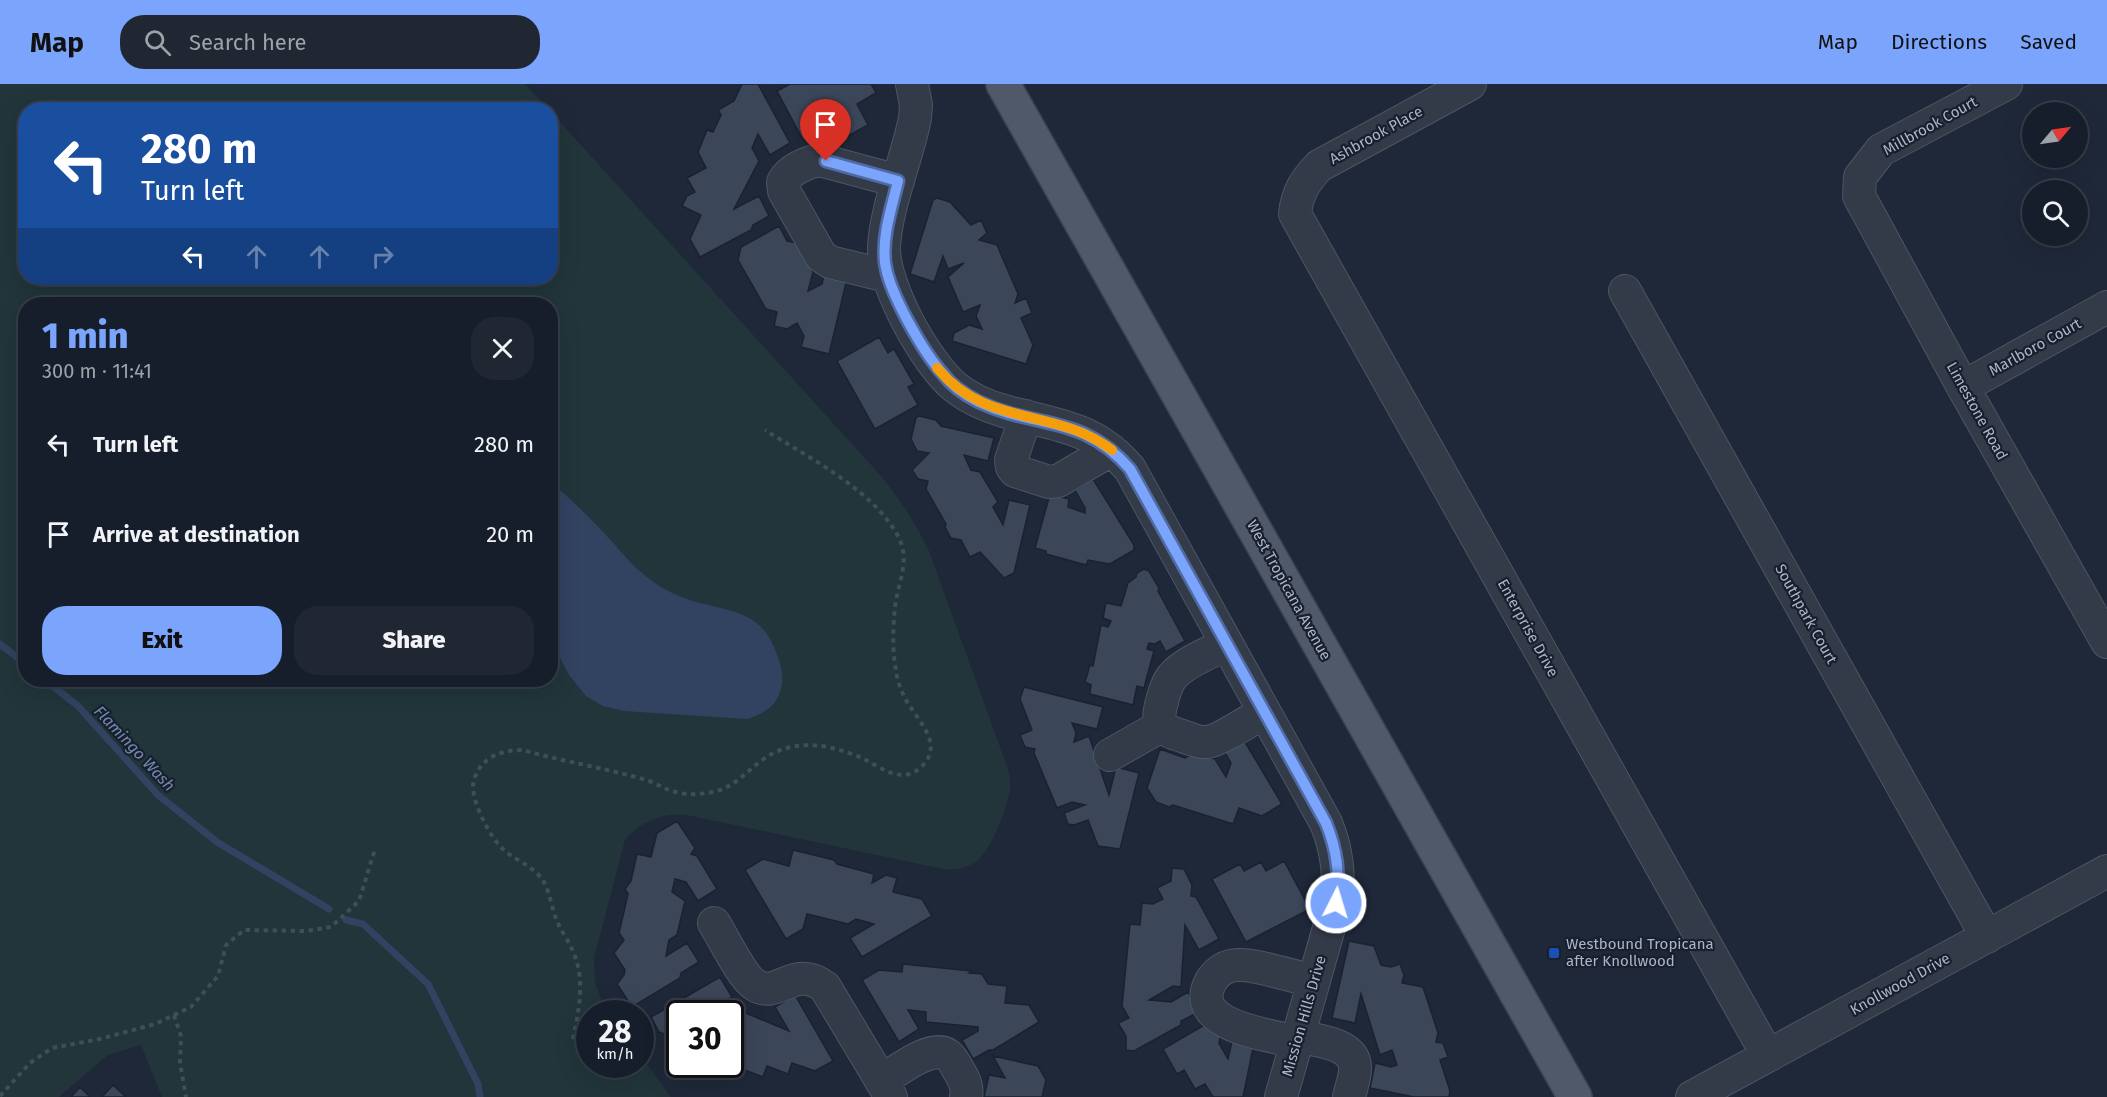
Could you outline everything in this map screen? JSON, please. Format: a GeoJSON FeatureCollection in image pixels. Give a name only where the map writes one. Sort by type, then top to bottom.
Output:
{"type":"FeatureCollection","features":[{"type":"Feature","properties":{"kind":"main road","name":"West Tropicana Avenue"},"geometry":{"type":"LineString","coordinates":[[1003,84],[1575,1097]]}},
{"type":"Feature","properties":{"kind":"street","name":"Mission Hills Drive"},"geometry":{"type":"LineString","coordinates":[[912,84],[916,105],[915,118],[885,234],[887,276],[899,304],[934,365],[955,386],[978,402],[1084,432],[1111,450],[1125,464],[1137,481],[1326,823],[1336,849],[1339,883],[1336,903],[1281,1097]]}},
{"type":"Feature","properties":{"kind":"street","name":"Ashbrook Place"},"geometry":{"type":"LineString","coordinates":[[1296,199],[1304,182],[1320,166],[1462,86]]}},
{"type":"Feature","properties":{"kind":"street","name":"Millbrook Court"},"geometry":{"type":"LineString","coordinates":[[1860,177],[1881,150],[1997,86]]}},
{"type":"Feature","properties":{"kind":"street"},"geometry":{"type":"LineString","coordinates":[[887,276],[830,262],[821,256],[784,191],[783,182],[789,174],[813,161],[820,160],[898,181]]}},
{"type":"Feature","properties":{"kind":"street","name":"Limestone Road"},"geometry":{"type":"LineString","coordinates":[[1860,177],[1859,196],[1963,387],[2097,599],[2107,642]]}},
{"type":"Feature","properties":{"kind":"street","name":"Enterprise Drive"},"geometry":{"type":"LineString","coordinates":[[1296,199],[1295,214],[1768,1056]]}},
{"type":"Feature","properties":{"kind":"street","name":"Southpark Court"},"geometry":{"type":"LineString","coordinates":[[1624,291],[1987,937]]}},
{"type":"Feature","properties":{"kind":"street","name":"Marlboro Court"},"geometry":{"type":"LineString","coordinates":[[1963,387],[2107,307]]}},
{"type":"Feature","properties":{"kind":"street"},"geometry":{"type":"LineString","coordinates":[[1026,416],[1011,460],[1015,471],[1049,482],[1058,482],[1111,450]]}},
{"type":"Feature","properties":{"kind":"street"},"geometry":{"type":"LineString","coordinates":[[1227,644],[1172,676],[1159,712],[1158,719],[1161,726],[1168,732],[1206,742],[1264,712]]}},
{"type":"Feature","properties":{"kind":"street"},"geometry":{"type":"LineString","coordinates":[[1110,755],[1161,726]]}},
{"type":"Feature","properties":{"kind":"street","name":"Knollwood Drive"},"geometry":{"type":"LineString","coordinates":[[1692,1097],[2107,871]]}},
{"type":"Feature","properties":{"kind":"street"},"geometry":{"type":"LineString","coordinates":[[714,923],[744,973],[754,985],[770,989],[801,978],[818,982],[825,987],[886,1089],[925,1055],[938,1051],[952,1060],[966,1083],[966,1097]]}},
{"type":"Feature","properties":{"kind":"street"},"geometry":{"type":"LineString","coordinates":[[1314,981],[1238,964],[1222,969],[1215,975],[1208,991],[1210,1009],[1223,1022],[1339,1047],[1349,1053],[1355,1064],[1349,1097]]}},
{"type":"Feature","properties":{"kind":"path"},"geometry":{"type":"LineString","coordinates":[[573,1039],[581,983],[573,950],[555,917],[543,882],[531,868],[503,849],[483,818],[472,786],[486,761],[503,752],[523,750],[646,780],[675,792],[688,794],[720,790],[731,785],[761,760],[790,747],[812,745],[843,751],[897,775],[906,775],[921,767],[930,753],[931,745],[927,729],[904,696],[895,669],[895,608],[904,562],[901,543],[897,535],[870,500],[765,430]]}},
{"type":"Feature","properties":{"kind":"path"},"geometry":{"type":"LineString","coordinates":[[0,1096],[30,1063],[52,1048],[100,1039],[144,1027],[191,1007],[218,976],[226,945],[243,930],[306,932],[331,927],[358,901],[375,849]]}},
{"type":"Feature","properties":{"kind":"path"},"geometry":{"type":"LineString","coordinates":[[174,1015],[181,1036],[180,1063],[186,1097]]}},
{"type":"Feature","properties":{"kind":"green space"},"geometry":{"type":"Polygon","coordinates":[[[0,84],[525,84],[542,102],[18,102],[18,285],[558,285],[558,120],[881,476],[913,522],[929,551],[1008,769],[1009,796],[994,837],[974,863],[962,868],[943,869],[687,815],[669,815],[653,819],[638,827],[625,840],[594,958],[595,982],[601,1000],[576,1000],[576,1078],[654,1078],[654,1074],[671,1097],[162,1097],[141,1045],[108,1055],[59,1097],[0,1097],[0,84]]]}},
{"type":"Feature","properties":{"kind":"water"},"geometry":{"type":"Polygon","coordinates":[[[558,489],[584,512],[634,566],[656,583],[684,598],[738,613],[750,618],[760,626],[769,637],[777,656],[782,671],[782,683],[778,697],[771,707],[747,719],[624,711],[603,706],[586,696],[569,675],[558,654],[558,489]]]}},
{"type":"Feature","properties":{"kind":"building"},"geometry":{"type":"Polygon","coordinates":[[[742,84],[758,84],[790,143],[770,155],[758,134],[752,148],[759,161],[734,209],[759,196],[769,216],[753,225],[751,230],[700,257],[690,239],[701,215],[682,206],[687,196],[695,192],[687,178],[706,168],[698,152],[707,130],[713,132],[721,115],[718,110],[734,101],[742,84]]]}},
{"type":"Feature","properties":{"kind":"building"},"geometry":{"type":"Polygon","coordinates":[[[790,84],[871,84],[876,93],[857,104],[868,125],[839,141],[827,119],[818,124],[822,130],[803,140],[777,91],[790,84]]]}},
{"type":"Feature","properties":{"kind":"building"},"geometry":{"type":"Polygon","coordinates":[[[937,198],[950,202],[971,225],[981,220],[987,233],[979,240],[997,245],[1018,294],[1015,303],[1026,298],[1032,313],[1021,318],[1033,345],[1026,364],[952,341],[954,333],[969,325],[982,329],[976,316],[980,305],[963,312],[948,277],[964,263],[948,269],[943,256],[934,282],[910,274],[933,200],[937,198]]]}},
{"type":"Feature","properties":{"kind":"building"},"geometry":{"type":"Polygon","coordinates":[[[779,226],[787,241],[797,243],[813,272],[808,291],[822,284],[825,270],[848,275],[829,354],[801,347],[804,336],[797,323],[787,329],[774,326],[777,312],[766,309],[738,260],[741,247],[779,226]]]}},
{"type":"Feature","properties":{"kind":"building"},"geometry":{"type":"Polygon","coordinates":[[[879,337],[888,353],[894,349],[914,384],[908,387],[918,405],[875,429],[837,361],[879,337]]]}},
{"type":"Feature","properties":{"kind":"building"},"geometry":{"type":"Polygon","coordinates":[[[919,416],[936,420],[941,426],[994,438],[988,461],[964,455],[971,470],[980,472],[998,502],[993,507],[1003,525],[1009,500],[1030,505],[1014,573],[1004,578],[980,552],[970,557],[961,540],[951,538],[945,527],[946,524],[926,489],[928,481],[918,479],[912,470],[929,453],[917,451],[911,439],[916,418],[919,416]]]}},
{"type":"Feature","properties":{"kind":"building"},"geometry":{"type":"Polygon","coordinates":[[[1093,479],[1134,545],[1134,550],[1110,564],[1088,560],[1086,565],[1046,554],[1046,551],[1035,548],[1050,494],[1069,499],[1068,507],[1085,513],[1085,508],[1075,490],[1093,479]]]}},
{"type":"Feature","properties":{"kind":"building"},"geometry":{"type":"Polygon","coordinates":[[[1144,569],[1149,571],[1159,588],[1158,591],[1185,641],[1166,652],[1160,641],[1155,644],[1149,643],[1147,649],[1154,651],[1144,688],[1137,686],[1133,705],[1090,694],[1091,685],[1085,682],[1090,665],[1093,666],[1101,625],[1108,627],[1111,621],[1103,618],[1106,603],[1121,606],[1128,583],[1144,569]]]}},
{"type":"Feature","properties":{"kind":"building"},"geometry":{"type":"Polygon","coordinates":[[[1024,687],[1103,707],[1097,729],[1072,723],[1076,733],[1074,742],[1089,736],[1109,795],[1116,767],[1139,773],[1120,849],[1098,846],[1088,820],[1074,825],[1068,824],[1064,813],[1085,805],[1072,802],[1057,808],[1034,753],[1035,749],[1025,747],[1020,735],[1032,730],[1020,699],[1024,687]]]}},
{"type":"Feature","properties":{"kind":"building"},"geometry":{"type":"Polygon","coordinates":[[[1242,737],[1282,804],[1262,816],[1239,808],[1233,824],[1156,802],[1147,788],[1160,749],[1185,758],[1195,752],[1215,759],[1226,777],[1231,763],[1223,749],[1242,737]]]}},
{"type":"Feature","properties":{"kind":"building"},"geometry":{"type":"Polygon","coordinates":[[[677,821],[695,848],[691,854],[697,856],[717,889],[698,901],[686,882],[675,879],[672,892],[685,901],[677,935],[669,940],[666,956],[687,943],[699,962],[681,973],[680,978],[644,1000],[627,1000],[617,984],[625,970],[614,953],[624,940],[619,933],[628,894],[625,889],[631,881],[637,854],[651,857],[657,833],[677,821]]]}},
{"type":"Feature","properties":{"kind":"building"},"geometry":{"type":"Polygon","coordinates":[[[793,850],[834,860],[837,864],[874,874],[872,883],[886,875],[897,878],[893,892],[922,899],[932,916],[862,957],[850,938],[874,924],[856,919],[848,924],[807,914],[803,929],[786,939],[745,870],[763,859],[789,866],[793,850]]]}},
{"type":"Feature","properties":{"kind":"building"},"geometry":{"type":"Polygon","coordinates":[[[1284,861],[1310,909],[1246,942],[1212,879],[1240,864],[1244,871],[1261,862],[1266,871],[1284,861]]]}},
{"type":"Feature","properties":{"kind":"building"},"geometry":{"type":"Polygon","coordinates":[[[1172,868],[1184,869],[1192,885],[1191,896],[1196,897],[1219,939],[1199,950],[1185,925],[1181,987],[1173,986],[1149,1000],[1171,1002],[1188,992],[1199,1012],[1181,1021],[1181,1025],[1134,1051],[1126,1050],[1126,1036],[1118,1023],[1129,1018],[1122,1006],[1130,924],[1140,925],[1142,903],[1153,904],[1163,899],[1157,888],[1171,881],[1172,868]]]}},
{"type":"Feature","properties":{"kind":"building"},"geometry":{"type":"Polygon","coordinates":[[[1349,941],[1374,946],[1381,965],[1391,967],[1400,964],[1404,975],[1402,983],[1423,987],[1438,1033],[1436,1042],[1443,1043],[1448,1057],[1440,1060],[1450,1091],[1449,1097],[1414,1097],[1370,1088],[1375,1063],[1391,1067],[1397,1065],[1392,1050],[1380,1055],[1361,994],[1355,1023],[1332,1018],[1349,941]]]}},
{"type":"Feature","properties":{"kind":"building"},"geometry":{"type":"Polygon","coordinates":[[[903,964],[982,974],[988,984],[1007,986],[1005,1003],[1029,1005],[1039,1022],[993,1050],[973,1059],[962,1040],[978,1031],[978,1027],[926,1022],[926,1012],[908,1010],[919,1029],[899,1042],[862,980],[879,970],[902,972],[903,964]]]}},
{"type":"Feature","properties":{"kind":"building"},"geometry":{"type":"Polygon","coordinates":[[[720,977],[732,997],[726,1000],[680,1000],[720,977]]]}},
{"type":"Feature","properties":{"kind":"building"},"geometry":{"type":"Polygon","coordinates":[[[795,995],[833,1061],[815,1071],[792,1063],[788,1074],[767,1066],[763,1077],[744,1070],[744,1012],[789,1031],[775,1007],[795,995]]]}},
{"type":"Feature","properties":{"kind":"building"},"geometry":{"type":"Polygon","coordinates":[[[666,1008],[666,1035],[659,1032],[654,1023],[654,1015],[666,1008]]]}},
{"type":"Feature","properties":{"kind":"building"},"geometry":{"type":"Polygon","coordinates":[[[1213,1020],[1221,1033],[1219,1043],[1228,1059],[1232,1041],[1255,1039],[1243,1097],[1213,1097],[1205,1084],[1195,1089],[1184,1070],[1177,1074],[1163,1049],[1213,1020]]]}},
{"type":"Feature","properties":{"kind":"building"},"geometry":{"type":"Polygon","coordinates":[[[993,1056],[1038,1066],[1046,1080],[1042,1097],[984,1097],[989,1075],[1005,1078],[993,1056]]]}},
{"type":"Feature","properties":{"kind":"building"},"geometry":{"type":"Polygon","coordinates":[[[113,1085],[126,1097],[102,1097],[113,1085]]]}},
{"type":"Feature","properties":{"kind":"building"},"geometry":{"type":"Polygon","coordinates":[[[80,1087],[90,1097],[71,1097],[80,1087]]]}},
{"type":"Feature","properties":{"kind":"waterway","name":"Flamingo Wash"},"geometry":{"type":"LineString","coordinates":[[0,644],[18,658]]}},
{"type":"Feature","properties":{"kind":"waterway","name":"Flamingo Wash"},"geometry":{"type":"LineString","coordinates":[[54,687],[78,706],[158,795],[217,842],[329,909]]}},
{"type":"Feature","properties":{"kind":"waterway","name":"Flamingo Wash"},"geometry":{"type":"LineString","coordinates":[[346,920],[363,924],[428,984],[478,1084],[480,1097]]}},
{"type":"Feature","properties":{"kind":"slow traffic"},"geometry":{"type":"LineString","coordinates":[[937,368],[955,386],[978,402],[1084,432],[1112,450]]}},
{"type":"Feature","properties":{"kind":"place","name":"Westbound Tropicana after Knollwood"},"geometry":{"type":"Point","coordinates":[1554,953]}},
{"type":"Feature","properties":{"kind":"route"},"geometry":{"type":"LineString","coordinates":[[826,161],[898,181],[885,234],[887,276],[899,304],[934,365],[944,376],[978,402],[1084,432],[1111,450],[1130,469],[1326,823],[1336,849],[1338,863],[1339,883],[1336,903]]}}]}
